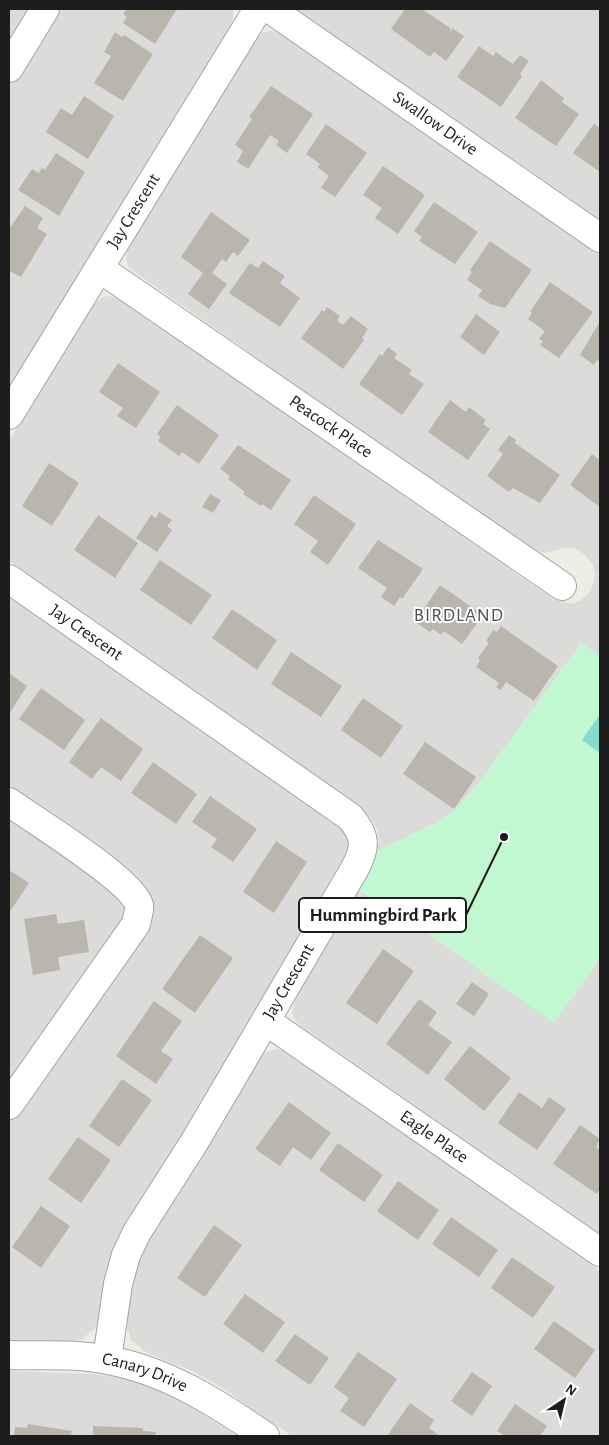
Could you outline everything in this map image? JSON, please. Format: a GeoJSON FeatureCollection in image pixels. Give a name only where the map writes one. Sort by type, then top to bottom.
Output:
{"type":"FeatureCollection","features":[{"type":"Feature","properties":{"kind":"street"},"geometry":{"type":"LineString","coordinates":[[9,68],[45,9]]}},
{"type":"Feature","properties":{"kind":"street","name":"Jay Crescent"},"geometry":{"type":"LineString","coordinates":[[9,415],[258,9]]}},
{"type":"Feature","properties":{"kind":"street","name":"Swallow Drive"},"geometry":{"type":"LineString","coordinates":[[270,9],[600,238]]}},
{"type":"Feature","properties":{"kind":"street","name":"Peacock Place"},"geometry":{"type":"LineString","coordinates":[[99,268],[562,586]]}},
{"type":"Feature","properties":{"kind":"street","name":"Jay Crescent"},"geometry":{"type":"LineString","coordinates":[[9,579],[350,817],[360,830],[364,847],[360,858],[266,1021],[195,1141],[137,1232],[126,1255],[118,1284],[107,1359]]}},
{"type":"Feature","properties":{"kind":"street"},"geometry":{"type":"LineString","coordinates":[[9,802],[110,873],[132,892],[140,906],[136,924],[9,1105]]}},
{"type":"Feature","properties":{"kind":"street","name":"Eagle Place"},"geometry":{"type":"LineString","coordinates":[[266,1021],[600,1252]]}},
{"type":"Feature","properties":{"kind":"street","name":"Canary Drive"},"geometry":{"type":"LineString","coordinates":[[9,1355],[107,1359],[153,1372],[207,1398],[265,1436]]}},
{"type":"Feature","properties":{"kind":"shaded area"},"geometry":{"type":"Polygon","coordinates":[[[9,9],[234,9],[232,23],[9,387],[9,9]]]}},
{"type":"Feature","properties":{"kind":"shaded area"},"geometry":{"type":"Polygon","coordinates":[[[296,9],[600,9],[600,220],[296,9]]]}},
{"type":"Feature","properties":{"kind":"shaded area"},"geometry":{"type":"Polygon","coordinates":[[[264,32],[280,32],[296,42],[600,254],[600,656],[581,643],[478,784],[453,812],[436,823],[377,851],[379,841],[377,830],[373,821],[360,806],[9,561],[9,441],[91,306],[103,297],[110,296],[118,298],[553,599],[571,604],[580,601],[588,594],[593,585],[595,574],[592,563],[584,554],[573,548],[563,548],[545,553],[526,547],[129,268],[126,260],[129,245],[253,42],[264,32]]]}},
{"type":"Feature","properties":{"kind":"shaded area"},"geometry":{"type":"Polygon","coordinates":[[[9,595],[339,825],[348,836],[349,843],[344,857],[190,1122],[121,1231],[108,1264],[99,1318],[95,1328],[81,1340],[72,1342],[9,1341],[9,595]]]}},
{"type":"Feature","properties":{"kind":"shaded area"},"geometry":{"type":"Polygon","coordinates":[[[600,714],[600,753],[582,740],[600,714]]]}},
{"type":"Feature","properties":{"kind":"shaded area"},"geometry":{"type":"Polygon","coordinates":[[[358,890],[398,912],[554,1022],[600,958],[600,1234],[298,1024],[292,1011],[297,995],[358,890]]]}},
{"type":"Feature","properties":{"kind":"shaded area"},"geometry":{"type":"Polygon","coordinates":[[[277,1049],[286,1051],[595,1266],[600,1273],[600,1436],[292,1436],[218,1385],[190,1370],[147,1353],[131,1340],[126,1322],[127,1312],[133,1278],[142,1254],[158,1224],[195,1167],[255,1064],[262,1055],[277,1049]]]}},
{"type":"Feature","properties":{"kind":"shaded area"},"geometry":{"type":"Polygon","coordinates":[[[9,1371],[94,1374],[130,1379],[162,1391],[191,1406],[237,1436],[9,1436],[9,1371]]]}},
{"type":"Feature","properties":{"kind":"green space"},"geometry":{"type":"Polygon","coordinates":[[[581,643],[600,656],[600,958],[554,1023],[398,912],[358,890],[377,851],[437,823],[453,812],[478,784],[581,643]]]}},
{"type":"Feature","properties":{"kind":"building"},"geometry":{"type":"Polygon","coordinates":[[[127,9],[177,9],[155,44],[123,23],[127,17],[123,14],[127,9]]]}},
{"type":"Feature","properties":{"kind":"building"},"geometry":{"type":"Polygon","coordinates":[[[405,9],[422,9],[450,28],[450,32],[452,28],[464,36],[446,61],[434,52],[430,57],[391,29],[405,9]]]}},
{"type":"Feature","properties":{"kind":"building"},"geometry":{"type":"Polygon","coordinates":[[[115,32],[122,37],[124,35],[153,54],[123,101],[94,83],[111,56],[104,52],[115,32]]]}},
{"type":"Feature","properties":{"kind":"building"},"geometry":{"type":"Polygon","coordinates":[[[479,46],[493,56],[496,52],[513,64],[520,55],[529,61],[520,74],[522,76],[501,107],[457,77],[479,46]]]}},
{"type":"Feature","properties":{"kind":"building"},"geometry":{"type":"Polygon","coordinates":[[[541,80],[564,98],[562,102],[579,114],[556,146],[515,118],[541,80]]]}},
{"type":"Feature","properties":{"kind":"building"},"geometry":{"type":"Polygon","coordinates":[[[271,86],[313,114],[287,153],[276,145],[279,141],[270,135],[248,169],[237,162],[243,151],[235,145],[252,119],[249,117],[271,86]]]}},
{"type":"Feature","properties":{"kind":"building"},"geometry":{"type":"Polygon","coordinates":[[[84,96],[114,116],[88,159],[46,132],[61,108],[72,115],[84,96]]]}},
{"type":"Feature","properties":{"kind":"building"},"geometry":{"type":"Polygon","coordinates":[[[326,124],[367,153],[335,197],[321,188],[329,176],[317,167],[320,164],[306,154],[326,124]]]}},
{"type":"Feature","properties":{"kind":"building"},"geometry":{"type":"Polygon","coordinates":[[[594,124],[600,128],[600,172],[573,153],[594,124]]]}},
{"type":"Feature","properties":{"kind":"building"},"geometry":{"type":"Polygon","coordinates":[[[56,153],[85,172],[59,216],[18,190],[32,169],[39,173],[42,168],[45,170],[56,153]]]}},
{"type":"Feature","properties":{"kind":"building"},"geometry":{"type":"Polygon","coordinates":[[[383,166],[425,195],[398,234],[375,218],[382,208],[363,195],[383,166]]]}},
{"type":"Feature","properties":{"kind":"building"},"geometry":{"type":"Polygon","coordinates":[[[434,202],[478,232],[455,264],[419,241],[422,237],[414,231],[434,202]]]}},
{"type":"Feature","properties":{"kind":"building"},"geometry":{"type":"Polygon","coordinates":[[[25,206],[43,218],[37,228],[47,234],[21,277],[9,271],[9,229],[25,206]]]}},
{"type":"Feature","properties":{"kind":"building"},"geometry":{"type":"Polygon","coordinates":[[[211,212],[250,240],[238,256],[233,252],[226,262],[222,259],[212,273],[227,284],[209,309],[188,294],[203,273],[181,257],[211,212]]]}},
{"type":"Feature","properties":{"kind":"building"},"geometry":{"type":"Polygon","coordinates":[[[490,241],[532,270],[505,308],[490,304],[478,296],[482,290],[467,280],[472,272],[470,270],[490,241]]]}},
{"type":"Feature","properties":{"kind":"building"},"geometry":{"type":"Polygon","coordinates":[[[263,261],[285,276],[280,283],[300,298],[280,327],[229,293],[250,263],[258,268],[263,261]]]}},
{"type":"Feature","properties":{"kind":"building"},"geometry":{"type":"Polygon","coordinates":[[[550,282],[593,312],[559,358],[540,345],[543,341],[539,339],[545,331],[528,319],[532,313],[530,312],[550,282]]]}},
{"type":"Feature","properties":{"kind":"building"},"geometry":{"type":"Polygon","coordinates":[[[327,307],[340,316],[337,321],[343,325],[351,316],[368,329],[362,338],[364,340],[343,369],[301,338],[322,310],[324,312],[327,307]]]}},
{"type":"Feature","properties":{"kind":"building"},"geometry":{"type":"Polygon","coordinates":[[[476,314],[500,332],[484,355],[460,337],[476,314]]]}},
{"type":"Feature","properties":{"kind":"building"},"geometry":{"type":"Polygon","coordinates":[[[600,321],[600,362],[597,360],[594,365],[580,355],[600,321]]]}},
{"type":"Feature","properties":{"kind":"building"},"geometry":{"type":"Polygon","coordinates":[[[388,347],[397,354],[394,358],[412,370],[409,374],[424,384],[402,415],[359,384],[380,354],[382,356],[388,347]]]}},
{"type":"Feature","properties":{"kind":"building"},"geometry":{"type":"Polygon","coordinates":[[[118,363],[160,392],[136,428],[117,416],[123,408],[99,392],[118,363]]]}},
{"type":"Feature","properties":{"kind":"building"},"geometry":{"type":"Polygon","coordinates":[[[450,400],[466,412],[469,407],[486,420],[483,424],[490,429],[468,460],[428,432],[450,400]]]}},
{"type":"Feature","properties":{"kind":"building"},"geometry":{"type":"Polygon","coordinates":[[[177,405],[219,435],[199,464],[182,452],[179,456],[158,441],[161,437],[157,434],[177,405]]]}},
{"type":"Feature","properties":{"kind":"building"},"geometry":{"type":"Polygon","coordinates":[[[509,435],[516,440],[515,443],[560,475],[540,503],[513,488],[509,492],[487,476],[503,454],[498,450],[509,435]]]}},
{"type":"Feature","properties":{"kind":"building"},"geometry":{"type":"Polygon","coordinates":[[[238,445],[291,480],[271,510],[243,494],[245,492],[228,479],[230,476],[220,469],[238,445]]]}},
{"type":"Feature","properties":{"kind":"building"},"geometry":{"type":"Polygon","coordinates":[[[592,454],[600,460],[600,507],[570,485],[592,454]]]}},
{"type":"Feature","properties":{"kind":"building"},"geometry":{"type":"Polygon","coordinates":[[[49,463],[79,483],[52,526],[22,506],[49,463]]]}},
{"type":"Feature","properties":{"kind":"building"},"geometry":{"type":"Polygon","coordinates":[[[210,494],[221,500],[213,513],[202,507],[210,494]]]}},
{"type":"Feature","properties":{"kind":"building"},"geometry":{"type":"Polygon","coordinates":[[[314,495],[356,524],[328,565],[310,552],[318,541],[294,524],[314,495]]]}},
{"type":"Feature","properties":{"kind":"building"},"geometry":{"type":"Polygon","coordinates":[[[159,512],[172,520],[167,526],[172,530],[157,552],[136,538],[151,515],[156,518],[159,512]]]}},
{"type":"Feature","properties":{"kind":"building"},"geometry":{"type":"Polygon","coordinates":[[[98,515],[138,543],[115,578],[74,550],[98,515]]]}},
{"type":"Feature","properties":{"kind":"building"},"geometry":{"type":"Polygon","coordinates":[[[378,540],[423,569],[402,599],[400,597],[394,606],[381,597],[387,588],[358,568],[378,540]]]}},
{"type":"Feature","properties":{"kind":"building"},"geometry":{"type":"Polygon","coordinates":[[[160,560],[212,595],[191,625],[140,590],[160,560]]]}},
{"type":"Feature","properties":{"kind":"building"},"geometry":{"type":"Polygon","coordinates":[[[440,585],[483,615],[462,644],[444,631],[441,635],[433,629],[430,632],[415,622],[440,585]]]}},
{"type":"Feature","properties":{"kind":"building"},"geometry":{"type":"Polygon","coordinates":[[[232,609],[277,640],[257,670],[212,638],[232,609]]]}},
{"type":"Feature","properties":{"kind":"building"},"geometry":{"type":"Polygon","coordinates":[[[501,626],[558,666],[534,701],[506,682],[501,690],[496,687],[499,683],[476,667],[480,660],[478,658],[489,643],[486,641],[493,630],[497,632],[501,626]]]}},
{"type":"Feature","properties":{"kind":"building"},"geometry":{"type":"Polygon","coordinates":[[[291,652],[342,686],[321,717],[271,684],[291,652]]]}},
{"type":"Feature","properties":{"kind":"building"},"geometry":{"type":"Polygon","coordinates":[[[9,673],[27,686],[9,714],[9,673]]]}},
{"type":"Feature","properties":{"kind":"building"},"geometry":{"type":"Polygon","coordinates":[[[41,688],[85,720],[64,750],[19,719],[41,688]]]}},
{"type":"Feature","properties":{"kind":"building"},"geometry":{"type":"Polygon","coordinates":[[[363,698],[403,726],[381,758],[341,730],[363,698]]]}},
{"type":"Feature","properties":{"kind":"building"},"geometry":{"type":"Polygon","coordinates":[[[101,718],[143,749],[121,781],[101,767],[92,779],[69,762],[101,718]]]}},
{"type":"Feature","properties":{"kind":"building"},"geometry":{"type":"Polygon","coordinates":[[[425,742],[476,777],[454,809],[403,774],[425,742]]]}},
{"type":"Feature","properties":{"kind":"building"},"geometry":{"type":"Polygon","coordinates":[[[153,762],[197,794],[176,824],[131,793],[153,762]]]}},
{"type":"Feature","properties":{"kind":"building"},"geometry":{"type":"Polygon","coordinates":[[[210,796],[257,829],[233,862],[211,847],[217,839],[192,822],[210,796]]]}},
{"type":"Feature","properties":{"kind":"building"},"geometry":{"type":"Polygon","coordinates":[[[276,841],[307,862],[274,913],[243,892],[276,841]]]}},
{"type":"Feature","properties":{"kind":"building"},"geometry":{"type":"Polygon","coordinates":[[[9,870],[29,883],[9,913],[9,870]]]}},
{"type":"Feature","properties":{"kind":"building"},"geometry":{"type":"Polygon","coordinates":[[[56,914],[58,924],[84,920],[89,952],[58,957],[60,970],[33,975],[24,919],[56,914]]]}},
{"type":"Feature","properties":{"kind":"building"},"geometry":{"type":"Polygon","coordinates":[[[200,935],[233,958],[195,1013],[162,989],[200,935]]]}},
{"type":"Feature","properties":{"kind":"building"},"geometry":{"type":"Polygon","coordinates":[[[383,949],[414,971],[377,1024],[346,1003],[383,949]]]}},
{"type":"Feature","properties":{"kind":"building"},"geometry":{"type":"Polygon","coordinates":[[[472,982],[489,994],[474,1016],[456,1004],[472,982]]]}},
{"type":"Feature","properties":{"kind":"building"},"geometry":{"type":"Polygon","coordinates":[[[419,999],[437,1012],[428,1025],[452,1042],[428,1075],[386,1044],[419,999]]]}},
{"type":"Feature","properties":{"kind":"building"},"geometry":{"type":"Polygon","coordinates":[[[154,1001],[182,1021],[161,1051],[173,1059],[156,1084],[116,1056],[154,1001]]]}},
{"type":"Feature","properties":{"kind":"building"},"geometry":{"type":"Polygon","coordinates":[[[470,1046],[511,1078],[484,1111],[444,1079],[470,1046]]]}},
{"type":"Feature","properties":{"kind":"building"},"geometry":{"type":"Polygon","coordinates":[[[122,1079],[152,1100],[119,1147],[89,1126],[122,1079]]]}},
{"type":"Feature","properties":{"kind":"building"},"geometry":{"type":"Polygon","coordinates":[[[519,1092],[542,1108],[549,1097],[566,1109],[537,1150],[498,1123],[519,1092]]]}},
{"type":"Feature","properties":{"kind":"building"},"geometry":{"type":"Polygon","coordinates":[[[289,1102],[331,1133],[311,1160],[293,1147],[280,1166],[255,1149],[289,1102]]]}},
{"type":"Feature","properties":{"kind":"building"},"geometry":{"type":"Polygon","coordinates":[[[580,1125],[600,1139],[596,1147],[600,1150],[600,1189],[597,1194],[553,1164],[580,1125]]]}},
{"type":"Feature","properties":{"kind":"building"},"geometry":{"type":"Polygon","coordinates":[[[78,1137],[111,1160],[81,1203],[48,1179],[78,1137]]]}},
{"type":"Feature","properties":{"kind":"building"},"geometry":{"type":"Polygon","coordinates":[[[338,1143],[383,1175],[364,1202],[319,1170],[338,1143]]]}},
{"type":"Feature","properties":{"kind":"building"},"geometry":{"type":"Polygon","coordinates":[[[398,1181],[439,1210],[418,1240],[377,1211],[398,1181]]]}},
{"type":"Feature","properties":{"kind":"building"},"geometry":{"type":"Polygon","coordinates":[[[41,1206],[70,1226],[41,1268],[12,1247],[41,1206]]]}},
{"type":"Feature","properties":{"kind":"building"},"geometry":{"type":"Polygon","coordinates":[[[451,1217],[498,1250],[479,1277],[432,1244],[451,1217]]]}},
{"type":"Feature","properties":{"kind":"building"},"geometry":{"type":"Polygon","coordinates":[[[214,1225],[242,1245],[205,1297],[177,1278],[214,1225]]]}},
{"type":"Feature","properties":{"kind":"building"},"geometry":{"type":"Polygon","coordinates":[[[512,1257],[555,1287],[533,1318],[491,1288],[512,1257]]]}},
{"type":"Feature","properties":{"kind":"building"},"geometry":{"type":"Polygon","coordinates":[[[245,1294],[285,1322],[263,1353],[223,1324],[245,1294]]]}},
{"type":"Feature","properties":{"kind":"building"},"geometry":{"type":"Polygon","coordinates":[[[554,1321],[595,1350],[575,1378],[534,1349],[554,1321]]]}},
{"type":"Feature","properties":{"kind":"building"},"geometry":{"type":"Polygon","coordinates":[[[295,1334],[329,1358],[310,1385],[275,1361],[295,1334]]]}},
{"type":"Feature","properties":{"kind":"building"},"geometry":{"type":"Polygon","coordinates":[[[358,1352],[397,1379],[364,1427],[340,1411],[349,1398],[334,1387],[358,1352]]]}},
{"type":"Feature","properties":{"kind":"building"},"geometry":{"type":"Polygon","coordinates":[[[472,1372],[492,1386],[472,1416],[451,1401],[472,1372]]]}},
{"type":"Feature","properties":{"kind":"building"},"geometry":{"type":"Polygon","coordinates":[[[410,1403],[434,1420],[429,1428],[440,1436],[387,1436],[410,1403]]]}},
{"type":"Feature","properties":{"kind":"building"},"geometry":{"type":"Polygon","coordinates":[[[515,1404],[547,1426],[540,1436],[505,1436],[497,1431],[515,1404]]]}},
{"type":"Feature","properties":{"kind":"building"},"geometry":{"type":"Polygon","coordinates":[[[28,1424],[72,1431],[71,1436],[14,1436],[15,1427],[27,1428],[28,1424]]]}},
{"type":"Feature","properties":{"kind":"building"},"geometry":{"type":"Polygon","coordinates":[[[93,1426],[143,1428],[143,1431],[156,1432],[155,1436],[93,1436],[93,1426]]]}},
{"type":"Feature","properties":{"kind":"place","name":"Hummingbird Park"},"geometry":{"type":"Point","coordinates":[504,837]}},
{"type":"Feature","properties":{"kind":"district","name":"BIRDLAND"},"geometry":{"type":"Point","coordinates":[459,615]}}]}
